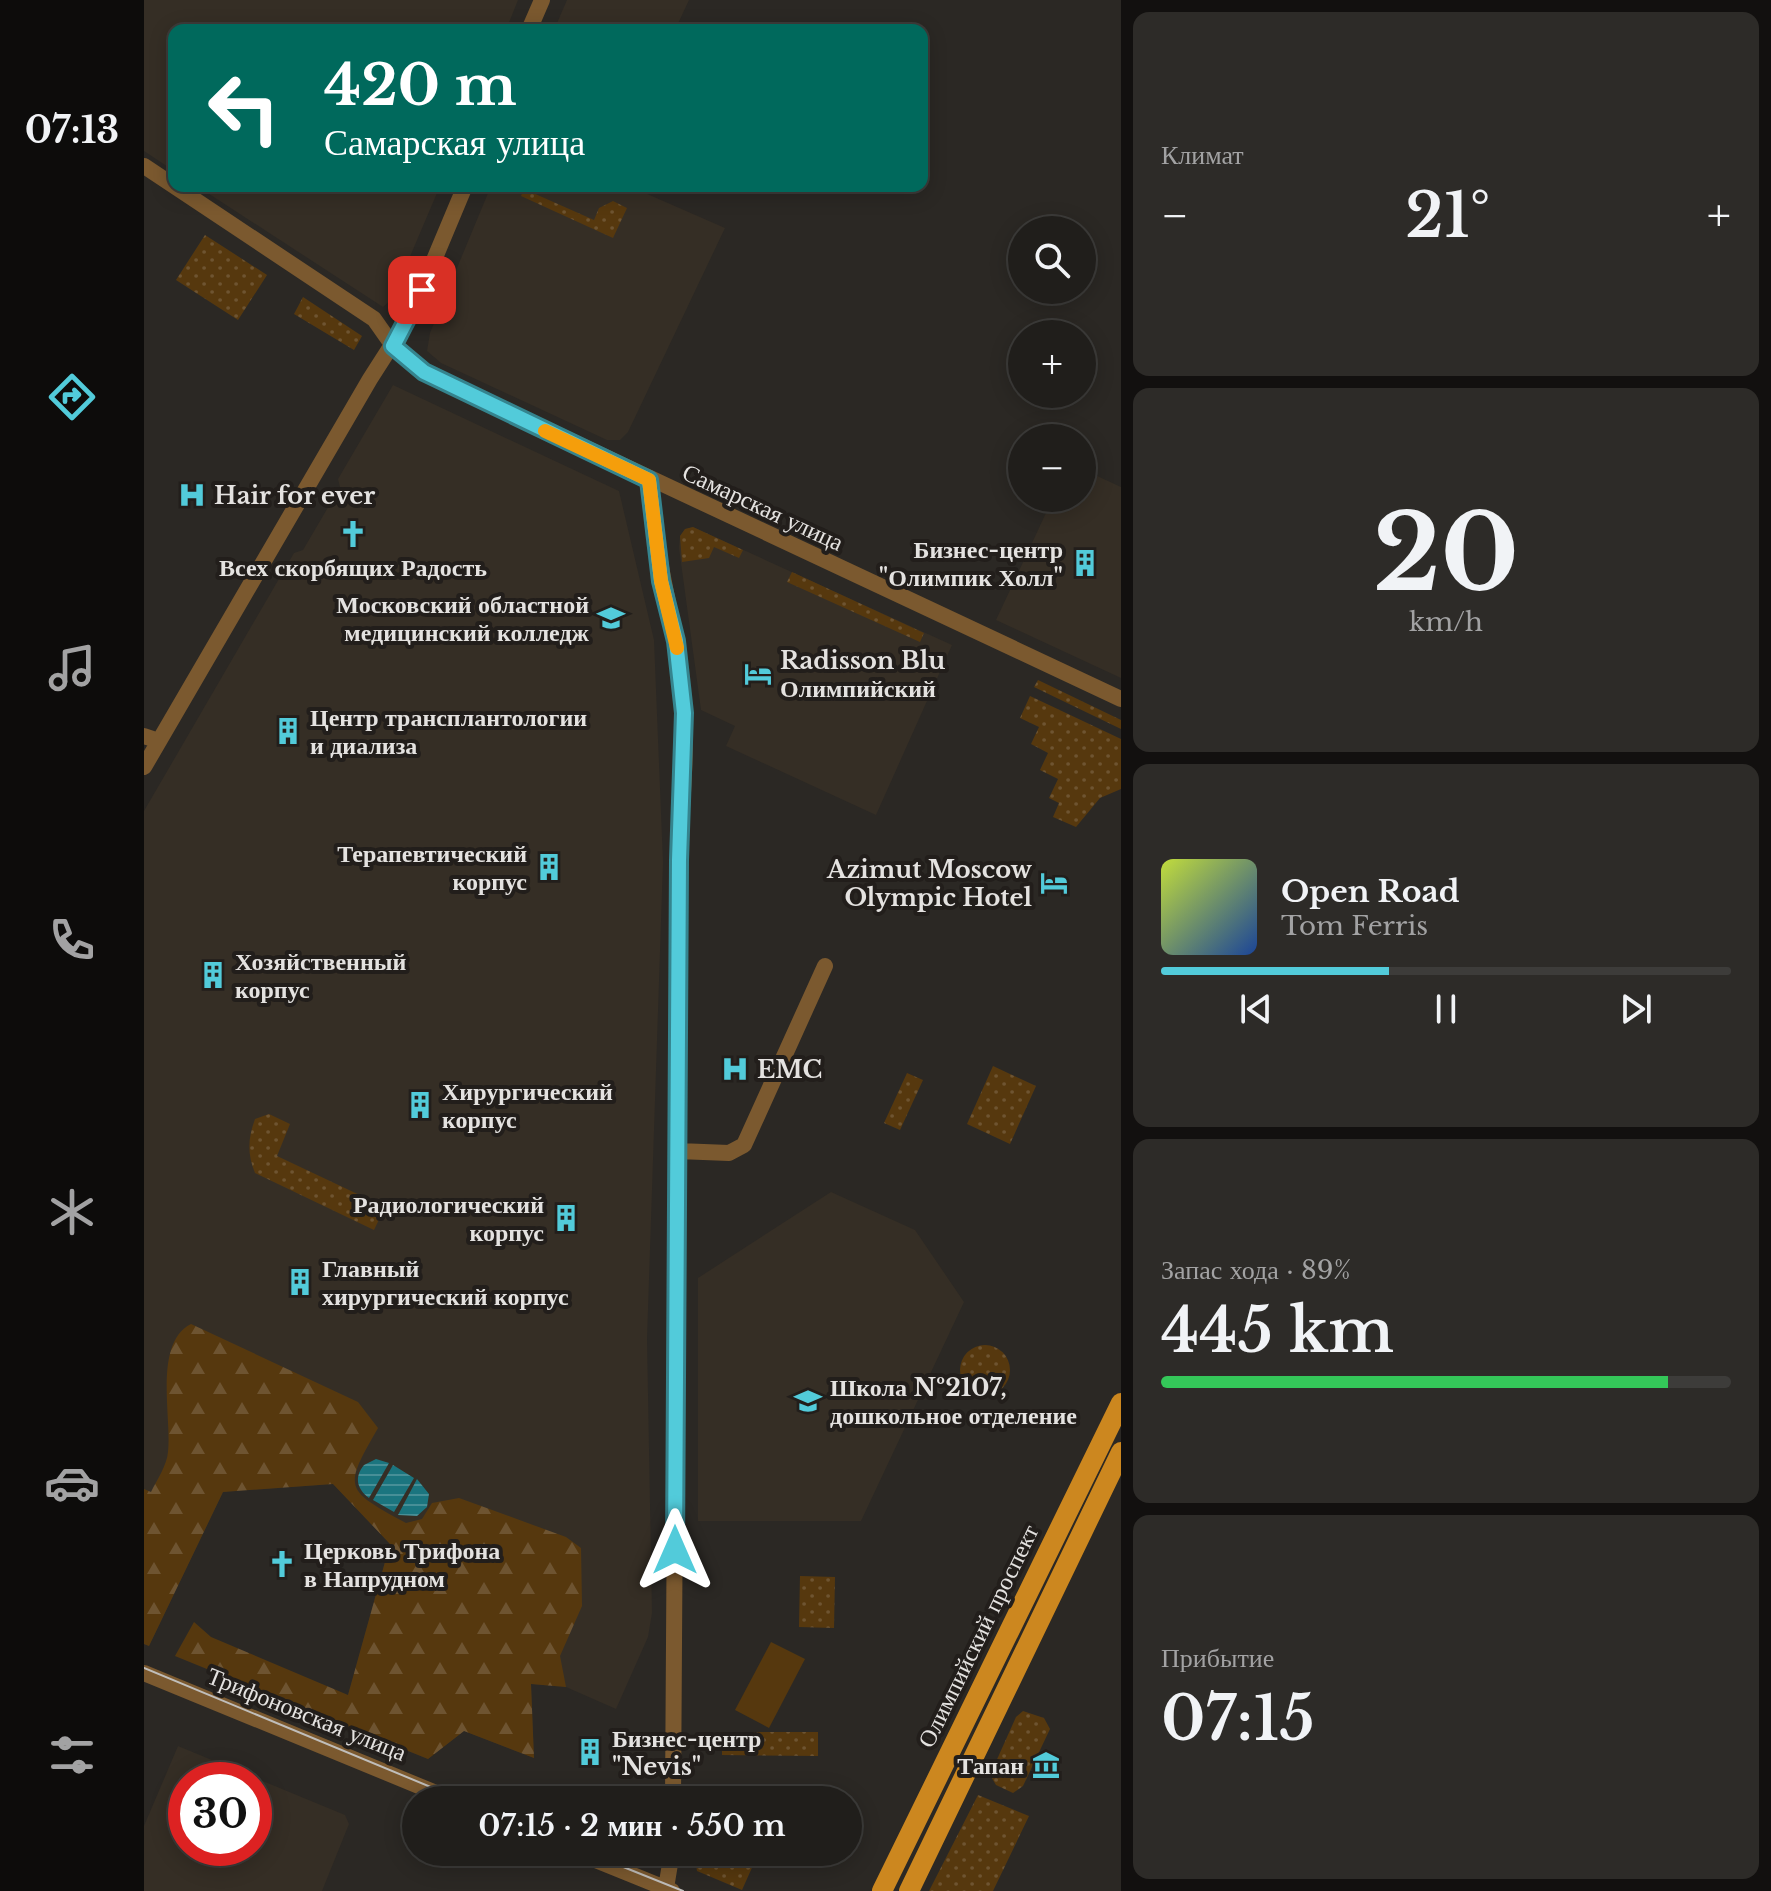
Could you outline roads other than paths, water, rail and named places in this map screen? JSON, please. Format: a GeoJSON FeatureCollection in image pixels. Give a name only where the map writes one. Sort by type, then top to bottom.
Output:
{"type":"FeatureCollection","features":[{"type":"Feature","properties":{"kind":"main road","name":"Олимпийский проспект"},"geometry":{"type":"LineString","coordinates":[[882,1891],[1121,1403]]}},
{"type":"Feature","properties":{"kind":"main road","name":"Олимпийский проспект"},"geometry":{"type":"LineString","coordinates":[[909,1891],[1121,1452]]}},
{"type":"Feature","properties":{"kind":"street"},"geometry":{"type":"LineString","coordinates":[[532,24],[542,0]]}},
{"type":"Feature","properties":{"kind":"street","name":"Самарская улица"},"geometry":{"type":"LineString","coordinates":[[144,166],[168,182]]}},
{"type":"Feature","properties":{"kind":"street","name":"Самарская улица"},"geometry":{"type":"LineString","coordinates":[[183,192],[374,319],[393,346],[424,372],[1121,699]]}},
{"type":"Feature","properties":{"kind":"street"},"geometry":{"type":"LineString","coordinates":[[144,767],[152,739],[411,315],[462,192]]}},
{"type":"Feature","properties":{"kind":"street"},"geometry":{"type":"LineString","coordinates":[[649,480],[661,581],[676,641],[684,713],[673,1786]]}},
{"type":"Feature","properties":{"kind":"street"},"geometry":{"type":"LineString","coordinates":[[678,1151],[729,1153],[744,1145],[825,966]]}},
{"type":"Feature","properties":{"kind":"street","name":"Трифоновская улица"},"geometry":{"type":"LineString","coordinates":[[144,1673],[419,1786]]}},
{"type":"Feature","properties":{"kind":"street"},"geometry":{"type":"LineString","coordinates":[[610,1866],[669,1890],[671,1866]]}},
{"type":"Feature","properties":{"kind":"water"},"geometry":{"type":"Polygon","coordinates":[[[376,1459],[389,1463],[369,1498],[362,1491],[358,1478],[364,1465],[376,1459]]]}},
{"type":"Feature","properties":{"kind":"water"},"geometry":{"type":"Polygon","coordinates":[[[393,1465],[414,1478],[394,1512],[373,1500],[393,1465]]]}},
{"type":"Feature","properties":{"kind":"water"},"geometry":{"type":"Polygon","coordinates":[[[417,1479],[429,1494],[427,1507],[417,1516],[398,1515],[417,1479]]]}},
{"type":"Feature","properties":{"kind":"tram line"},"geometry":{"type":"LineString","coordinates":[[144,1668],[428,1786]]}},
{"type":"Feature","properties":{"kind":"tram line"},"geometry":{"type":"LineString","coordinates":[[621,1866],[683,1891]]}},
{"type":"Feature","properties":{"kind":"place","name":"Hair for ever"},"geometry":{"type":"Point","coordinates":[192,495]}},
{"type":"Feature","properties":{"kind":"place","name":"Всех скорбящих Радость"},"geometry":{"type":"Point","coordinates":[353,534]}},
{"type":"Feature","properties":{"kind":"place","name":"Бизнес-центр \"Олимпик Холл\""},"geometry":{"type":"Point","coordinates":[1085,563]}},
{"type":"Feature","properties":{"kind":"place","name":"Московский областной медицинский колледж"},"geometry":{"type":"Point","coordinates":[611,618]}},
{"type":"Feature","properties":{"kind":"place","name":"Radisson Blu Олимпийский"},"geometry":{"type":"Point","coordinates":[758,674]}},
{"type":"Feature","properties":{"kind":"place","name":"Центр трансплантологии и диализа"},"geometry":{"type":"Point","coordinates":[288,731]}},
{"type":"Feature","properties":{"kind":"place","name":"Терапевтический корпус"},"geometry":{"type":"Point","coordinates":[549,867]}},
{"type":"Feature","properties":{"kind":"place","name":"Azimut Moscow Olympic Hotel"},"geometry":{"type":"Point","coordinates":[1054,883]}},
{"type":"Feature","properties":{"kind":"place","name":"Хозяйственный корпус"},"geometry":{"type":"Point","coordinates":[213,975]}},
{"type":"Feature","properties":{"kind":"place","name":"EMC"},"geometry":{"type":"Point","coordinates":[735,1069]}},
{"type":"Feature","properties":{"kind":"place","name":"Хирургический корпус"},"geometry":{"type":"Point","coordinates":[420,1105]}},
{"type":"Feature","properties":{"kind":"place","name":"Радиологический корпус"},"geometry":{"type":"Point","coordinates":[566,1218]}},
{"type":"Feature","properties":{"kind":"place","name":"Главный хирургический корпус"},"geometry":{"type":"Point","coordinates":[300,1282]}},
{"type":"Feature","properties":{"kind":"place","name":"Школа №2107, дошкольное отделение"},"geometry":{"type":"Point","coordinates":[808,1401]}},
{"type":"Feature","properties":{"kind":"place","name":"Церковь Трифона в Напрудном"},"geometry":{"type":"Point","coordinates":[282,1564]}},
{"type":"Feature","properties":{"kind":"place","name":"Бизнес-центр \"Nevis\""},"geometry":{"type":"Point","coordinates":[590,1752]}},
{"type":"Feature","properties":{"kind":"place","name":"Тапан"},"geometry":{"type":"Point","coordinates":[1046,1765]}}]}
